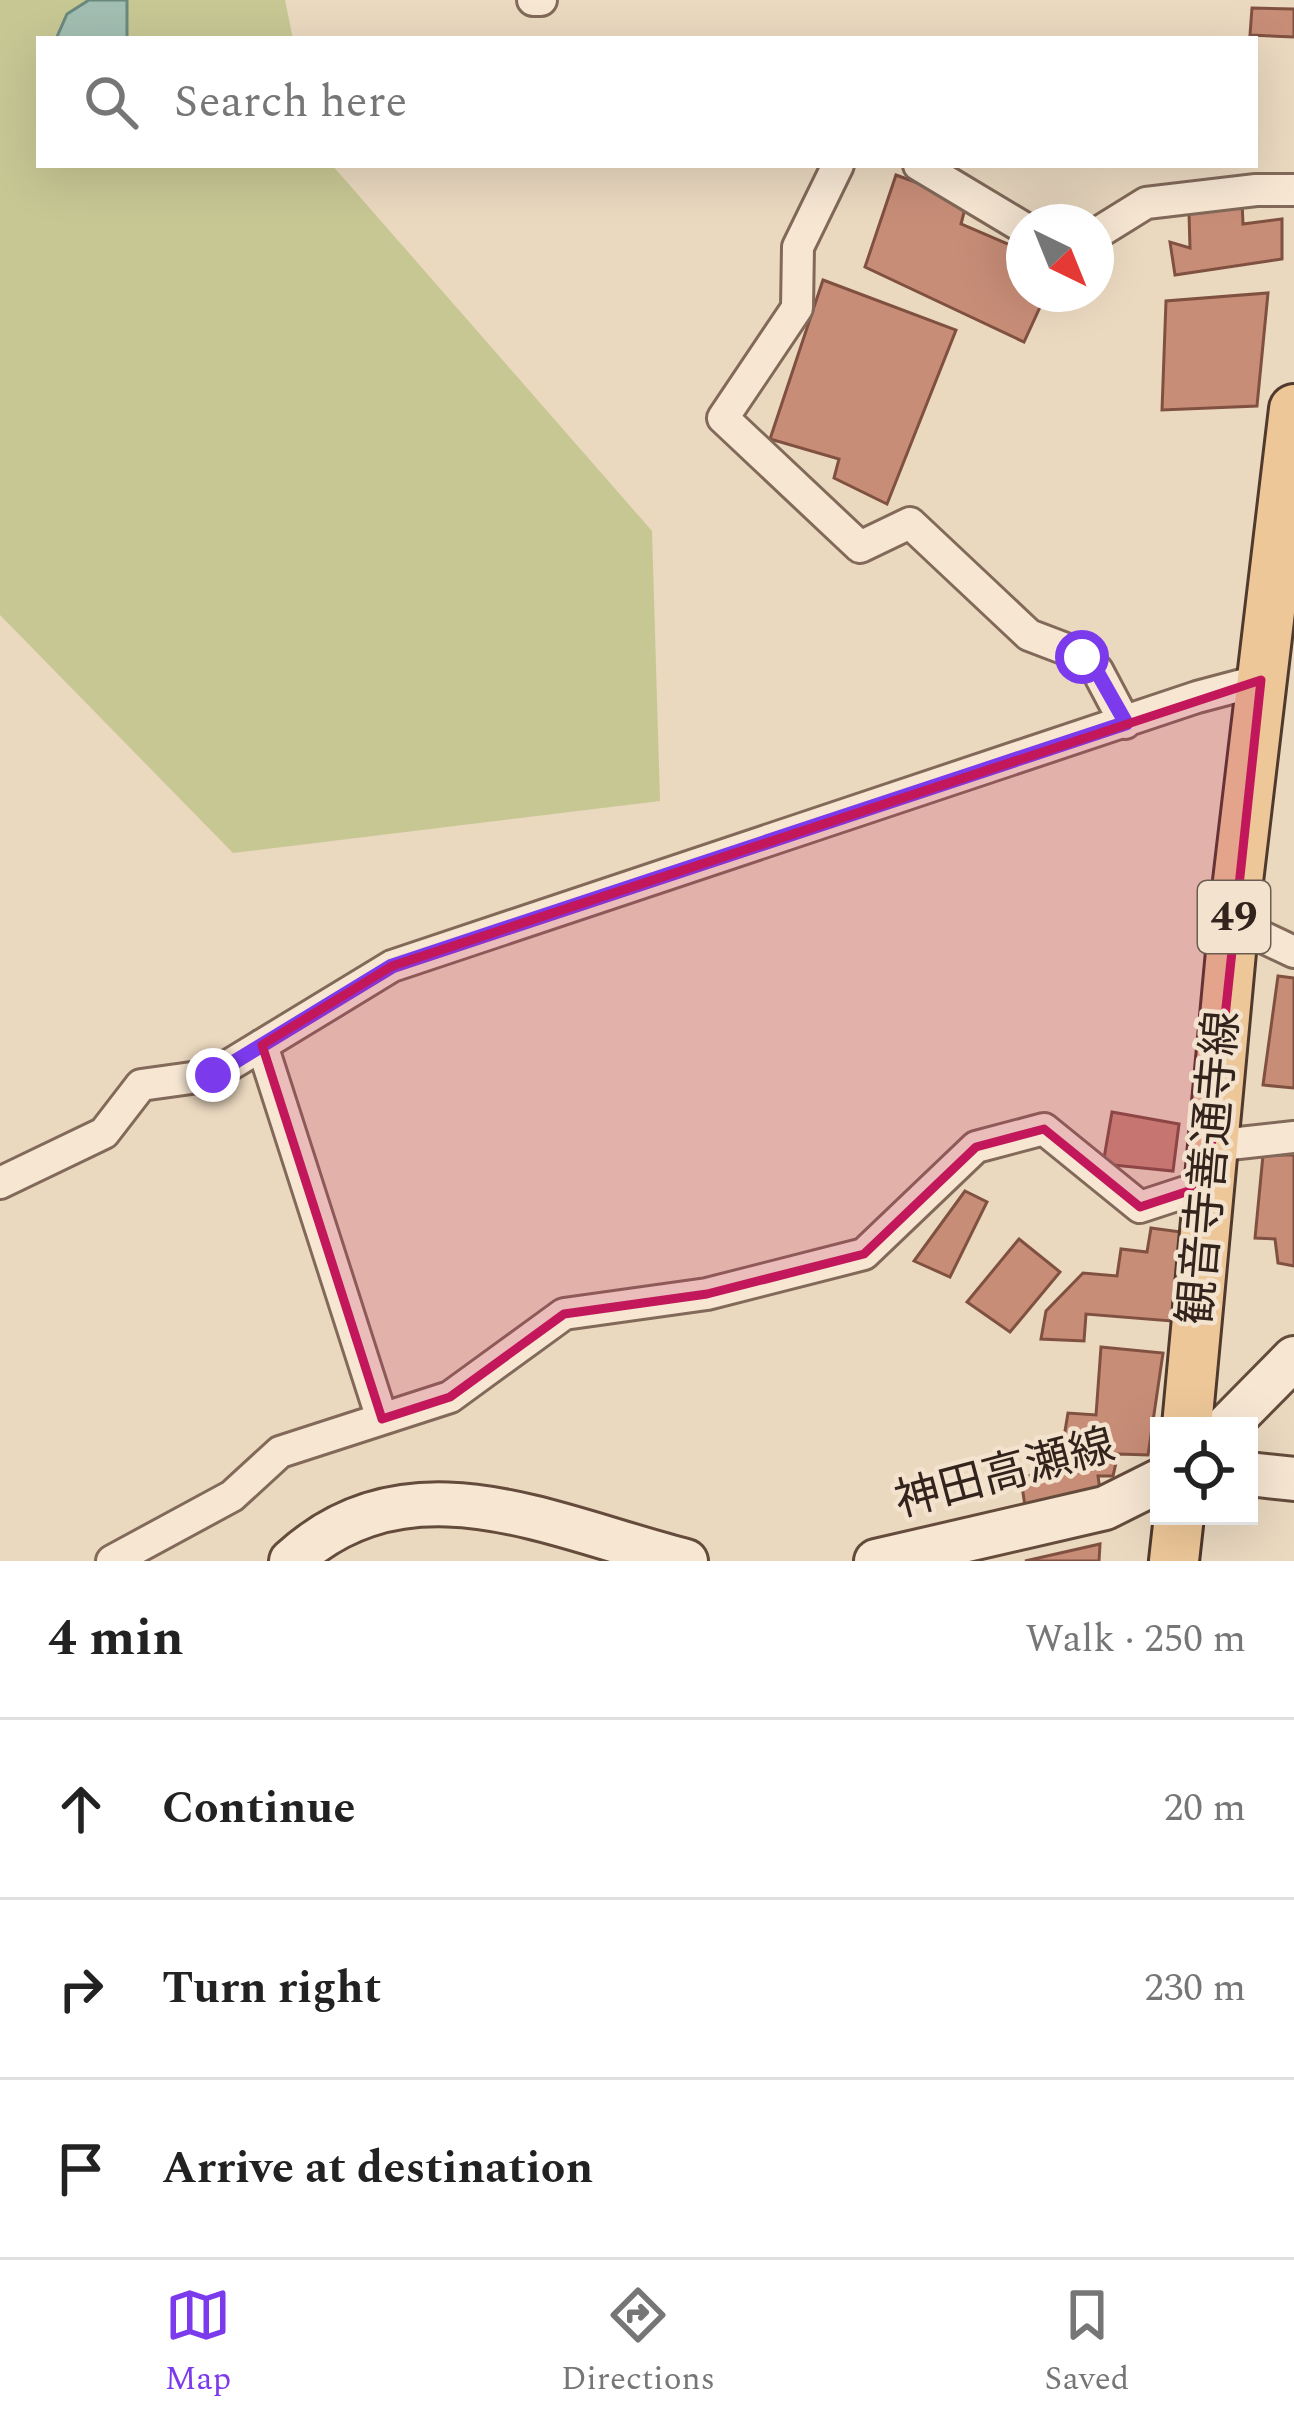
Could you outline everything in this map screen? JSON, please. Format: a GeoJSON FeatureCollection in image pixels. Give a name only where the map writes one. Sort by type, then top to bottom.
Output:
{"type":"FeatureCollection","features":[{"type":"Feature","properties":{"kind":"main road","name":"観音寺善通寺線"},"geometry":{"type":"LineString","coordinates":[[1188,1417],[1233,923],[1261,680],[1286,527],[1294,409]]}},
{"type":"Feature","properties":{"kind":"main road"},"geometry":{"type":"LineString","coordinates":[[1236,1417],[1294,1358]]}},
{"type":"Feature","properties":{"kind":"main road"},"geometry":{"type":"LineString","coordinates":[[1258,1475],[1294,1478]]}},
{"type":"Feature","properties":{"kind":"main road","name":"神田高瀬線"},"geometry":{"type":"LineString","coordinates":[[876,1561],[1105,1508],[1150,1486]]}},
{"type":"Feature","properties":{"kind":"main road"},"geometry":{"type":"LineString","coordinates":[[291,1561],[348,1523],[400,1506],[466,1503],[526,1514],[686,1561]]}},
{"type":"Feature","properties":{"kind":"main road"},"geometry":{"type":"LineString","coordinates":[[1174,1561],[1178,1525]]}},
{"type":"Feature","properties":{"kind":"street"},"geometry":{"type":"LineString","coordinates":[[837,168],[798,247],[797,308],[722,418],[860,547],[910,523],[1029,634],[1071,651],[1096,670],[1126,723]]}},
{"type":"Feature","properties":{"kind":"street"},"geometry":{"type":"LineString","coordinates":[[924,168],[1006,217]]}},
{"type":"Feature","properties":{"kind":"street"},"geometry":{"type":"LineString","coordinates":[[1114,223],[1146,203],[1294,190]]}},
{"type":"Feature","properties":{"kind":"street"},"geometry":{"type":"LineString","coordinates":[[0,1183],[104,1133],[141,1084],[213,1075],[392,966],[1261,680]]}},
{"type":"Feature","properties":{"kind":"street"},"geometry":{"type":"LineString","coordinates":[[1233,923],[1294,952]]}},
{"type":"Feature","properties":{"kind":"street"},"geometry":{"type":"LineString","coordinates":[[262,1046],[382,1419]]}},
{"type":"Feature","properties":{"kind":"street"},"geometry":{"type":"LineString","coordinates":[[112,1561],[232,1496],[280,1451],[449,1397],[564,1314],[706,1294],[864,1253],[976,1147],[1044,1129],[1140,1207],[1210,1165],[1294,1138]]}},
{"type":"Feature","properties":{"kind":"highlighted area"},"geometry":{"type":"Polygon","coordinates":[[[1261,680],[1207,1185],[1140,1207],[1044,1129],[976,1147],[864,1254],[707,1294],[564,1314],[450,1397],[382,1419],[262,1045],[392,966],[1261,680]]]}},
{"type":"Feature","properties":{"kind":"green space"},"geometry":{"type":"Polygon","coordinates":[[[0,0],[285,0],[292,36],[36,36],[36,168],[335,168],[652,531],[660,801],[233,853],[0,615],[0,0]]]}},
{"type":"Feature","properties":{"kind":"shaded area"},"geometry":{"type":"Polygon","coordinates":[[[89,0],[127,0],[127,36],[57,36],[67,14],[89,0]]]}},
{"type":"Feature","properties":{"kind":"building"},"geometry":{"type":"Polygon","coordinates":[[[1252,8],[1294,9],[1294,37],[1250,35],[1252,8]]]}},
{"type":"Feature","properties":{"kind":"building"},"geometry":{"type":"Polygon","coordinates":[[[896,175],[967,201],[961,224],[1006,243],[1006,312],[1038,312],[1024,342],[865,267],[896,175]]]}},
{"type":"Feature","properties":{"kind":"building"},"geometry":{"type":"Polygon","coordinates":[[[1242,201],[1243,224],[1282,219],[1282,259],[1175,275],[1170,242],[1190,248],[1189,213],[1242,201]]]}},
{"type":"Feature","properties":{"kind":"building"},"geometry":{"type":"Polygon","coordinates":[[[823,280],[956,330],[887,504],[834,478],[839,459],[770,439],[823,280]]]}},
{"type":"Feature","properties":{"kind":"building"},"geometry":{"type":"Polygon","coordinates":[[[1268,293],[1257,406],[1162,410],[1166,301],[1268,293]]]}},
{"type":"Feature","properties":{"kind":"building"},"geometry":{"type":"Polygon","coordinates":[[[1278,976],[1294,978],[1294,1088],[1263,1085],[1278,976]]]}},
{"type":"Feature","properties":{"kind":"building"},"geometry":{"type":"Polygon","coordinates":[[[1112,1112],[1179,1124],[1173,1171],[1103,1164],[1112,1112]]]}},
{"type":"Feature","properties":{"kind":"building"},"geometry":{"type":"Polygon","coordinates":[[[1263,1155],[1294,1155],[1294,1266],[1278,1263],[1275,1239],[1255,1238],[1263,1155]]]}},
{"type":"Feature","properties":{"kind":"building"},"geometry":{"type":"Polygon","coordinates":[[[965,1191],[987,1202],[950,1277],[914,1261],[965,1191]]]}},
{"type":"Feature","properties":{"kind":"building"},"geometry":{"type":"Polygon","coordinates":[[[1151,1228],[1181,1232],[1171,1321],[1086,1314],[1084,1341],[1041,1339],[1046,1311],[1083,1273],[1117,1276],[1121,1249],[1147,1252],[1151,1228]]]}},
{"type":"Feature","properties":{"kind":"building"},"geometry":{"type":"Polygon","coordinates":[[[1019,1239],[1060,1272],[1010,1332],[967,1302],[1019,1239]]]}},
{"type":"Feature","properties":{"kind":"building"},"geometry":{"type":"Polygon","coordinates":[[[1101,1347],[1163,1353],[1148,1455],[1118,1454],[1113,1476],[1098,1476],[1100,1490],[1025,1506],[1021,1480],[1038,1471],[1043,1439],[1064,1437],[1068,1413],[1096,1415],[1101,1347]]]}},
{"type":"Feature","properties":{"kind":"building"},"geometry":{"type":"Polygon","coordinates":[[[1100,1544],[1099,1561],[1025,1561],[1100,1544]]]}},
{"type":"Feature","properties":{"kind":"route"},"geometry":{"type":"LineString","coordinates":[[213,1075],[392,966],[1126,723],[1096,670],[1082,657]]}}]}
